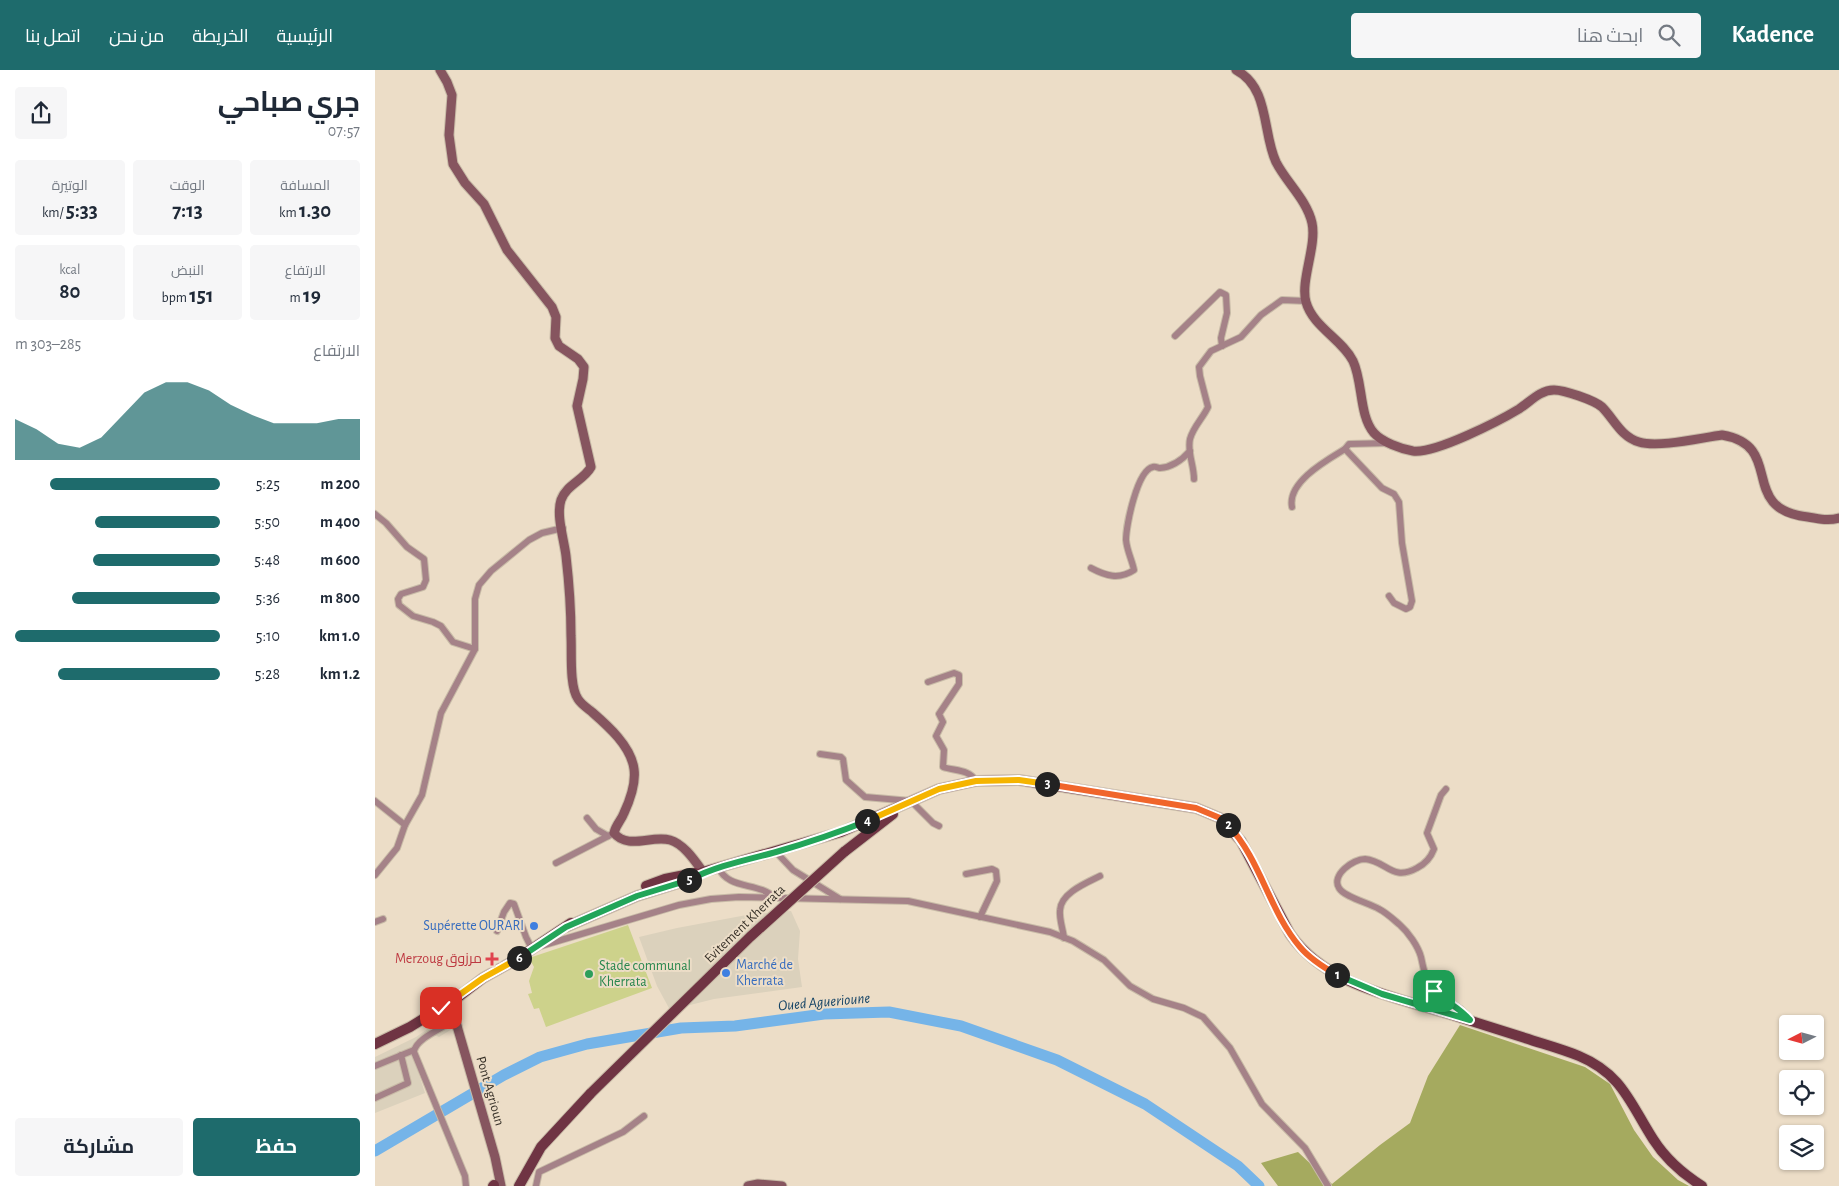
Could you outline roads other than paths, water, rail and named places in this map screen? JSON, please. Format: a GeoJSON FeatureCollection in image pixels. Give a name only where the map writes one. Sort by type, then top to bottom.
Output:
{"type":"FeatureCollection","features":[{"type":"Feature","properties":{"kind":"main road"},"geometry":{"type":"LineString","coordinates":[[375,1044],[410,1027],[453,1000],[483,978],[566,927],[637,896],[685,881],[718,867],[841,832],[939,789],[976,781],[1019,780],[1186,806],[1211,813],[1227,824],[1241,842],[1290,934],[1299,947],[1318,964],[1343,979],[1375,991],[1567,1052],[1603,1068],[1626,1092],[1653,1140],[1666,1157],[1702,1186]]}},
{"type":"Feature","properties":{"kind":"main road","name":"Evitement Kherrata"},"geometry":{"type":"LineString","coordinates":[[519,1186],[541,1148],[591,1093],[750,937],[844,852],[908,803]]}},
{"type":"Feature","properties":{"kind":"street"},"geometry":{"type":"LineString","coordinates":[[440,70],[452,95],[449,135],[453,164],[465,183],[484,204],[507,250],[552,307],[556,317],[555,338],[559,346],[578,359],[584,367],[577,406],[591,467],[587,473],[572,485],[562,498],[559,513],[563,528],[571,631],[571,664],[577,699],[622,744],[634,768],[629,801],[611,834],[556,863]]}},
{"type":"Feature","properties":{"kind":"street"},"geometry":{"type":"LineString","coordinates":[[1236,70],[1246,76],[1259,96],[1277,163],[1293,187],[1313,224],[1305,301],[1311,313],[1341,344],[1352,360],[1359,379],[1367,423],[1374,434],[1391,443],[1415,451],[1428,450],[1484,427],[1519,409],[1545,391],[1554,390],[1600,406],[1617,427],[1627,436],[1638,442],[1652,444],[1722,435],[1745,442],[1759,461],[1764,488],[1768,498],[1774,504],[1782,510],[1799,516],[1831,520],[1839,518]]}},
{"type":"Feature","properties":{"kind":"street"},"geometry":{"type":"LineString","coordinates":[[1175,336],[1220,292],[1226,295],[1227,313],[1221,338],[1222,346]]}},
{"type":"Feature","properties":{"kind":"street"},"geometry":{"type":"LineString","coordinates":[[1193,479],[1194,469],[1190,451],[1191,438],[1207,407],[1199,376],[1199,367],[1211,351],[1241,337],[1261,315],[1282,300],[1305,301]]}},
{"type":"Feature","properties":{"kind":"street"},"geometry":{"type":"LineString","coordinates":[[1291,507],[1290,500],[1293,493],[1313,470],[1345,449],[1349,444],[1391,443]]}},
{"type":"Feature","properties":{"kind":"street"},"geometry":{"type":"LineString","coordinates":[[1345,449],[1382,488],[1394,494],[1399,502],[1405,561],[1413,601],[1407,609],[1400,608],[1389,596]]}},
{"type":"Feature","properties":{"kind":"street"},"geometry":{"type":"LineString","coordinates":[[1091,568],[1105,575],[1116,577],[1127,575],[1134,570],[1127,548],[1127,524],[1142,479],[1146,471],[1153,466],[1161,468],[1173,465],[1190,451]]}},
{"type":"Feature","properties":{"kind":"street"},"geometry":{"type":"LineString","coordinates":[[375,514],[386,523],[407,547],[424,559],[426,580],[423,587],[401,594],[399,605],[413,616],[441,626],[453,642],[475,650]]}},
{"type":"Feature","properties":{"kind":"street"},"geometry":{"type":"LineString","coordinates":[[375,876],[397,848],[405,825],[422,795],[441,713],[475,650],[475,599],[479,585],[491,571],[529,540],[541,534],[563,528]]}},
{"type":"Feature","properties":{"kind":"street"},"geometry":{"type":"LineString","coordinates":[[928,682],[954,673],[959,675],[959,684],[939,714],[943,722],[936,736],[944,750],[943,767],[969,773],[973,775],[976,781]]}},
{"type":"Feature","properties":{"kind":"street"},"geometry":{"type":"LineString","coordinates":[[820,754],[841,757],[847,780],[865,797],[908,803],[939,826]]}},
{"type":"Feature","properties":{"kind":"street"},"geometry":{"type":"LineString","coordinates":[[1446,789],[1441,795],[1427,833],[1434,848],[1432,855],[1421,867],[1408,873],[1400,874],[1369,860],[1362,859],[1355,861],[1341,872],[1337,880],[1339,888],[1344,893],[1382,910],[1402,927],[1421,955],[1424,975],[1434,991],[1443,1000],[1460,1008],[1470,1020]]}},
{"type":"Feature","properties":{"kind":"street"},"geometry":{"type":"LineString","coordinates":[[375,801],[405,825]]}},
{"type":"Feature","properties":{"kind":"street"},"geometry":{"type":"LineString","coordinates":[[587,818],[596,829],[627,841],[669,840],[681,847],[703,872]]}},
{"type":"Feature","properties":{"kind":"street"},"geometry":{"type":"LineString","coordinates":[[776,852],[793,870],[841,900]]}},
{"type":"Feature","properties":{"kind":"street"},"geometry":{"type":"LineString","coordinates":[[718,867],[724,876],[729,879],[749,887],[764,889],[775,898]]}},
{"type":"Feature","properties":{"kind":"street"},"geometry":{"type":"LineString","coordinates":[[966,874],[992,869],[996,871],[997,882],[980,917]]}},
{"type":"Feature","properties":{"kind":"street"},"geometry":{"type":"LineString","coordinates":[[1064,938],[1059,910],[1063,899],[1073,891],[1100,876]]}},
{"type":"Feature","properties":{"kind":"street"},"geometry":{"type":"LineString","coordinates":[[497,931],[504,912],[510,903],[514,904],[526,937],[534,947],[547,945],[679,905],[711,899],[775,898],[908,901],[1050,932],[1089,949],[1104,960],[1130,986],[1153,999],[1184,1008],[1203,1017],[1230,1048],[1262,1104],[1305,1148],[1327,1186]]}},
{"type":"Feature","properties":{"kind":"street"},"geometry":{"type":"LineString","coordinates":[[375,922],[383,920]]}},
{"type":"Feature","properties":{"kind":"street","name":"Pont Agrioun"},"geometry":{"type":"LineString","coordinates":[[453,1000],[461,1044],[491,1146],[496,1186]]}},
{"type":"Feature","properties":{"kind":"street"},"geometry":{"type":"LineString","coordinates":[[441,1008],[457,1026]]}},
{"type":"Feature","properties":{"kind":"street"},"geometry":{"type":"LineString","coordinates":[[375,1066],[414,1050],[417,1044],[448,1024],[457,1026]]}},
{"type":"Feature","properties":{"kind":"street"},"geometry":{"type":"LineString","coordinates":[[414,1050],[455,1156],[465,1176],[467,1186]]}},
{"type":"Feature","properties":{"kind":"street"},"geometry":{"type":"LineString","coordinates":[[375,1098],[407,1084],[408,1081],[401,1055]]}},
{"type":"Feature","properties":{"kind":"street"},"geometry":{"type":"LineString","coordinates":[[536,1186],[539,1172],[623,1132],[644,1116]]}},
{"type":"Feature","properties":{"kind":"street"},"geometry":{"type":"LineString","coordinates":[[748,1186],[758,1184],[781,1186]]}},
{"type":"Feature","properties":{"kind":"waterway","name":"Oued Aguerioune"},"geometry":{"type":"LineString","coordinates":[[375,1151],[504,1075],[540,1057],[587,1044],[681,1028],[735,1026],[824,1014],[889,1012],[961,1026],[1057,1060],[1145,1104],[1238,1166],[1259,1186]]}},
{"type":"Feature","properties":{"kind":"place","name":"Supérette OURARI"},"geometry":{"type":"Point","coordinates":[534,926]}},
{"type":"Feature","properties":{"kind":"place","name":"Merzoug مرزوق"},"geometry":{"type":"Point","coordinates":[492,959]}},
{"type":"Feature","properties":{"kind":"place","name":"Marché de Kherrata"},"geometry":{"type":"Point","coordinates":[726,973]}},
{"type":"Feature","properties":{"kind":"place","name":"Stade communal Kherrata"},"geometry":{"type":"Point","coordinates":[589,974]}}]}
